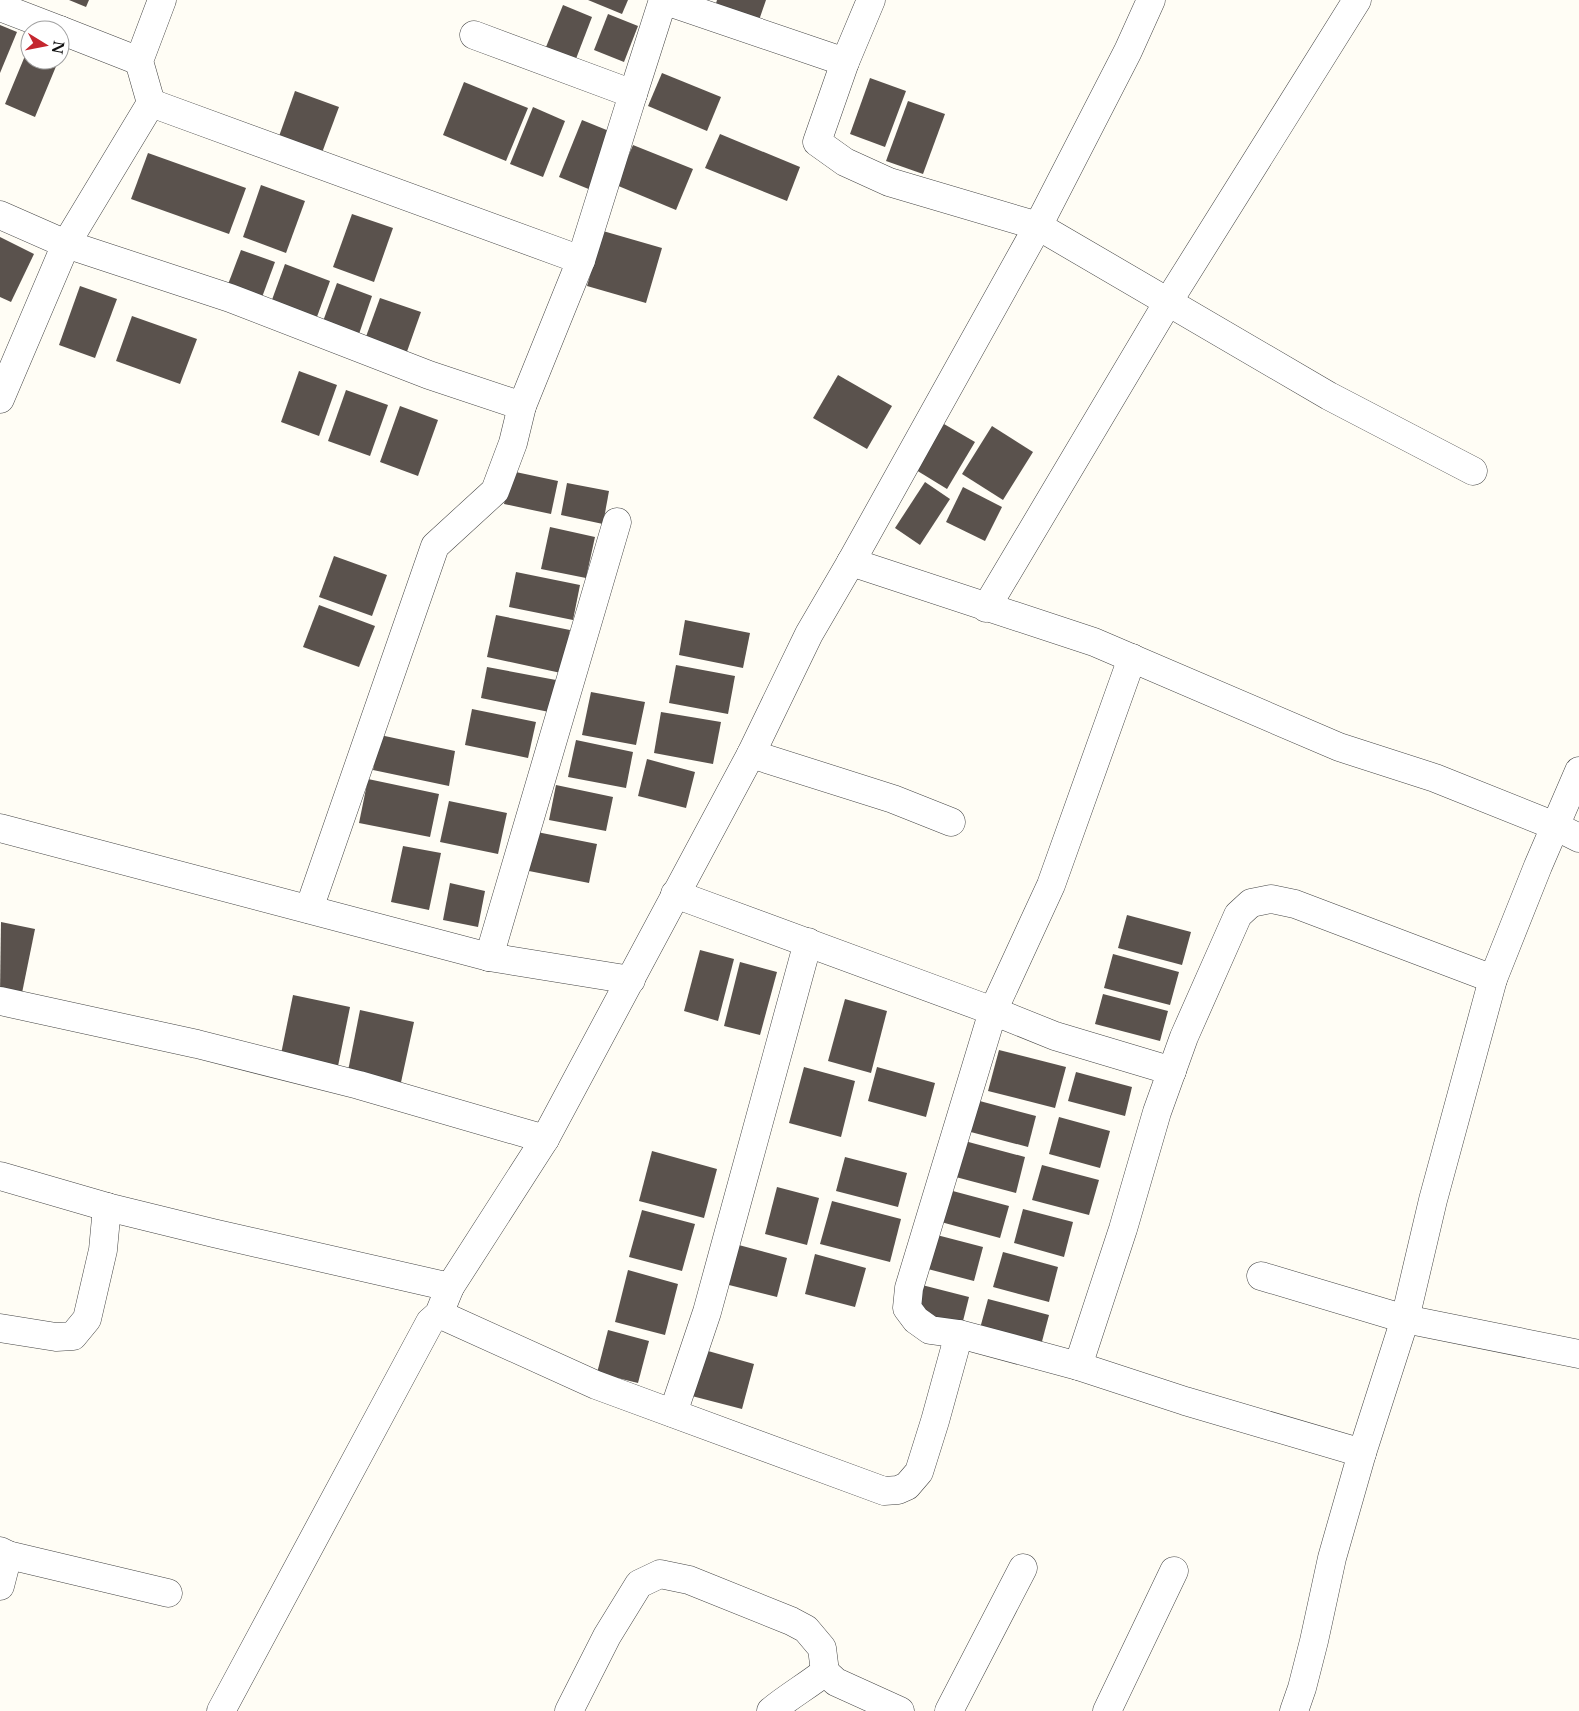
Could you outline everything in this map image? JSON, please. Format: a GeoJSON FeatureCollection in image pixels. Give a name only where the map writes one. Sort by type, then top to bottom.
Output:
{"type":"FeatureCollection","features":[{"type":"Feature","properties":{"kind":"street"},"geometry":{"type":"LineString","coordinates":[[0,399],[66,244],[151,103],[139,61],[162,0]]}},
{"type":"Feature","properties":{"kind":"street"},"geometry":{"type":"LineString","coordinates":[[309,909],[435,546],[495,491],[513,443],[522,406],[581,260],[663,0],[845,62]]}},
{"type":"Feature","properties":{"kind":"street"},"geometry":{"type":"LineString","coordinates":[[871,0],[845,62],[817,142],[845,162],[888,182],[1038,226],[1329,396],[1473,471]]}},
{"type":"Feature","properties":{"kind":"street"},"geometry":{"type":"LineString","coordinates":[[221,1711],[430,1322],[439,1314],[450,1287],[545,1139],[751,754],[809,634],[1038,226],[1128,51],[1151,0]]}},
{"type":"Feature","properties":{"kind":"street"},"geometry":{"type":"LineString","coordinates":[[986,608],[1168,302],[1357,0]]}},
{"type":"Feature","properties":{"kind":"street"},"geometry":{"type":"LineString","coordinates":[[0,7],[34,20]]}},
{"type":"Feature","properties":{"kind":"street"},"geometry":{"type":"LineString","coordinates":[[70,34],[139,61]]}},
{"type":"Feature","properties":{"kind":"street"},"geometry":{"type":"LineString","coordinates":[[474,35],[633,94]]}},
{"type":"Feature","properties":{"kind":"street"},"geometry":{"type":"LineString","coordinates":[[151,103],[581,260]]}},
{"type":"Feature","properties":{"kind":"street"},"geometry":{"type":"LineString","coordinates":[[0,215],[66,244],[230,298],[429,375],[522,406]]}},
{"type":"Feature","properties":{"kind":"street"},"geometry":{"type":"LineString","coordinates":[[489,957],[617,522]]}},
{"type":"Feature","properties":{"kind":"street"},"geometry":{"type":"LineString","coordinates":[[851,562],[1094,642],[1339,747],[1435,778],[1567,832]]}},
{"type":"Feature","properties":{"kind":"street"},"geometry":{"type":"LineString","coordinates":[[1132,658],[1051,885],[993,1011],[981,1056],[946,1161],[909,1288],[907,1308],[916,1320],[930,1330],[960,1334],[1078,1366],[1185,1402],[1362,1454]]}},
{"type":"Feature","properties":{"kind":"street"},"geometry":{"type":"LineString","coordinates":[[751,754],[893,800],[951,822]]}},
{"type":"Feature","properties":{"kind":"street"},"geometry":{"type":"LineString","coordinates":[[1294,1711],[1314,1641],[1332,1558],[1362,1454],[1405,1319],[1434,1200],[1493,979],[1538,866],[1567,832],[1579,771]]}},
{"type":"Feature","properties":{"kind":"street"},"geometry":{"type":"LineString","coordinates":[[0,828],[489,957],[631,980]]}},
{"type":"Feature","properties":{"kind":"street"},"geometry":{"type":"LineString","coordinates":[[675,894],[993,1011],[1055,1036],[1172,1071]]}},
{"type":"Feature","properties":{"kind":"street"},"geometry":{"type":"LineString","coordinates":[[1078,1366],[1123,1229],[1157,1112],[1184,1037],[1238,915],[1251,903],[1271,899],[1295,904],[1493,979]]}},
{"type":"Feature","properties":{"kind":"street"},"geometry":{"type":"LineString","coordinates":[[673,1413],[707,1312],[808,942]]}},
{"type":"Feature","properties":{"kind":"street"},"geometry":{"type":"LineString","coordinates":[[0,1001],[216,1049],[359,1085],[545,1139]]}},
{"type":"Feature","properties":{"kind":"street"},"geometry":{"type":"LineString","coordinates":[[0,1176],[107,1207],[450,1287]]}},
{"type":"Feature","properties":{"kind":"street"},"geometry":{"type":"LineString","coordinates":[[0,1328],[56,1337],[73,1336],[86,1319],[103,1250],[107,1207]]}},
{"type":"Feature","properties":{"kind":"street"},"geometry":{"type":"LineString","coordinates":[[1261,1276],[1405,1319],[1579,1354]]}},
{"type":"Feature","properties":{"kind":"street"},"geometry":{"type":"LineString","coordinates":[[439,1314],[596,1386],[884,1491],[898,1490],[908,1486],[919,1472],[960,1334]]}},
{"type":"Feature","properties":{"kind":"street"},"geometry":{"type":"LineString","coordinates":[[0,1586],[4,1553],[168,1593]]}},
{"type":"Feature","properties":{"kind":"street"},"geometry":{"type":"LineString","coordinates":[[949,1711],[1024,1568]]}},
{"type":"Feature","properties":{"kind":"street"},"geometry":{"type":"LineString","coordinates":[[1107,1711],[1174,1571]]}},
{"type":"Feature","properties":{"kind":"street"},"geometry":{"type":"LineString","coordinates":[[569,1711],[608,1636],[639,1584],[660,1574],[689,1580],[791,1621],[806,1629],[822,1648],[825,1672],[836,1682],[900,1711]]}},
{"type":"Feature","properties":{"kind":"street"},"geometry":{"type":"LineString","coordinates":[[771,1711],[825,1672]]}},
{"type":"Feature","properties":{"kind":"building"},"geometry":{"type":"Polygon","coordinates":[[[69,0],[89,0],[86,7],[69,0]]]}},
{"type":"Feature","properties":{"kind":"building"},"geometry":{"type":"Polygon","coordinates":[[[588,0],[628,0],[622,14],[588,0]]]}},
{"type":"Feature","properties":{"kind":"building"},"geometry":{"type":"Polygon","coordinates":[[[717,0],[766,0],[757,26],[714,10],[717,0]]]}},
{"type":"Feature","properties":{"kind":"building"},"geometry":{"type":"Polygon","coordinates":[[[563,5],[592,17],[574,64],[544,52],[563,5]]]}},
{"type":"Feature","properties":{"kind":"building"},"geometry":{"type":"Polygon","coordinates":[[[608,14],[638,26],[624,62],[594,50],[608,14]]]}},
{"type":"Feature","properties":{"kind":"building"},"geometry":{"type":"Polygon","coordinates":[[[0,25],[17,32],[0,73],[0,25]]]}},
{"type":"Feature","properties":{"kind":"building"},"geometry":{"type":"Polygon","coordinates":[[[20,68],[20,70],[55,70],[35,117],[5,104],[20,68]]]}},
{"type":"Feature","properties":{"kind":"building"},"geometry":{"type":"Polygon","coordinates":[[[662,73],[721,97],[707,131],[648,106],[662,73]]]}},
{"type":"Feature","properties":{"kind":"building"},"geometry":{"type":"Polygon","coordinates":[[[870,78],[906,91],[885,147],[850,134],[870,78]]]}},
{"type":"Feature","properties":{"kind":"building"},"geometry":{"type":"Polygon","coordinates":[[[464,82],[528,108],[506,161],[443,135],[464,82]]]}},
{"type":"Feature","properties":{"kind":"building"},"geometry":{"type":"Polygon","coordinates":[[[295,91],[339,107],[320,158],[277,142],[295,91]]]}},
{"type":"Feature","properties":{"kind":"building"},"geometry":{"type":"Polygon","coordinates":[[[908,101],[945,114],[923,174],[886,161],[908,101]]]}},
{"type":"Feature","properties":{"kind":"building"},"geometry":{"type":"Polygon","coordinates":[[[533,107],[565,121],[543,177],[510,164],[533,107]]]}},
{"type":"Feature","properties":{"kind":"building"},"geometry":{"type":"Polygon","coordinates":[[[582,120],[614,133],[591,190],[559,177],[582,120]]]}},
{"type":"Feature","properties":{"kind":"building"},"geometry":{"type":"Polygon","coordinates":[[[720,134],[800,167],[787,201],[705,168],[720,134]]]}},
{"type":"Feature","properties":{"kind":"building"},"geometry":{"type":"Polygon","coordinates":[[[633,145],[693,169],[676,210],[616,185],[633,145]]]}},
{"type":"Feature","properties":{"kind":"building"},"geometry":{"type":"Polygon","coordinates":[[[148,153],[246,188],[229,234],[131,199],[148,153]]]}},
{"type":"Feature","properties":{"kind":"building"},"geometry":{"type":"Polygon","coordinates":[[[261,185],[305,201],[286,253],[243,237],[261,185]]]}},
{"type":"Feature","properties":{"kind":"building"},"geometry":{"type":"Polygon","coordinates":[[[352,214],[393,228],[374,282],[333,267],[352,214]]]}},
{"type":"Feature","properties":{"kind":"building"},"geometry":{"type":"Polygon","coordinates":[[[603,231],[662,248],[646,303],[587,286],[603,231]]]}},
{"type":"Feature","properties":{"kind":"building"},"geometry":{"type":"Polygon","coordinates":[[[0,237],[34,254],[11,302],[0,297],[0,237]]]}},
{"type":"Feature","properties":{"kind":"building"},"geometry":{"type":"Polygon","coordinates":[[[241,250],[275,262],[261,300],[227,287],[241,250]]]}},
{"type":"Feature","properties":{"kind":"building"},"geometry":{"type":"Polygon","coordinates":[[[285,264],[330,281],[314,325],[269,308],[285,264]]]}},
{"type":"Feature","properties":{"kind":"building"},"geometry":{"type":"Polygon","coordinates":[[[337,283],[372,296],[358,337],[322,324],[337,283]]]}},
{"type":"Feature","properties":{"kind":"building"},"geometry":{"type":"Polygon","coordinates":[[[80,286],[117,299],[95,358],[59,345],[80,286]]]}},
{"type":"Feature","properties":{"kind":"building"},"geometry":{"type":"Polygon","coordinates":[[[380,298],[421,312],[404,360],[363,345],[380,298]]]}},
{"type":"Feature","properties":{"kind":"building"},"geometry":{"type":"Polygon","coordinates":[[[132,316],[197,339],[180,384],[116,361],[132,316]]]}},
{"type":"Feature","properties":{"kind":"building"},"geometry":{"type":"Polygon","coordinates":[[[299,371],[337,385],[319,436],[281,422],[299,371]]]}},
{"type":"Feature","properties":{"kind":"building"},"geometry":{"type":"Polygon","coordinates":[[[838,375],[892,406],[867,449],[813,418],[838,375]]]}},
{"type":"Feature","properties":{"kind":"building"},"geometry":{"type":"Polygon","coordinates":[[[346,390],[388,405],[370,456],[328,441],[346,390]]]}},
{"type":"Feature","properties":{"kind":"building"},"geometry":{"type":"Polygon","coordinates":[[[400,406],[438,420],[418,476],[380,462],[400,406]]]}},
{"type":"Feature","properties":{"kind":"building"},"geometry":{"type":"Polygon","coordinates":[[[944,424],[975,442],[947,489],[916,470],[944,424]]]}},
{"type":"Feature","properties":{"kind":"building"},"geometry":{"type":"Polygon","coordinates":[[[992,426],[1033,452],[1003,500],[962,474],[992,426]]]}},
{"type":"Feature","properties":{"kind":"building"},"geometry":{"type":"Polygon","coordinates":[[[511,471],[558,481],[551,514],[504,504],[511,471]]]}},
{"type":"Feature","properties":{"kind":"building"},"geometry":{"type":"Polygon","coordinates":[[[925,482],[950,499],[920,545],[895,528],[925,482]]]}},
{"type":"Feature","properties":{"kind":"building"},"geometry":{"type":"Polygon","coordinates":[[[567,483],[609,491],[603,524],[561,515],[567,483]]]}},
{"type":"Feature","properties":{"kind":"building"},"geometry":{"type":"Polygon","coordinates":[[[963,487],[1002,507],[985,541],[946,522],[963,487]]]}},
{"type":"Feature","properties":{"kind":"building"},"geometry":{"type":"Polygon","coordinates":[[[550,527],[595,537],[586,578],[541,569],[550,527]]]}},
{"type":"Feature","properties":{"kind":"building"},"geometry":{"type":"Polygon","coordinates":[[[334,556],[387,575],[372,616],[319,597],[334,556]]]}},
{"type":"Feature","properties":{"kind":"building"},"geometry":{"type":"Polygon","coordinates":[[[516,572],[580,585],[573,620],[509,607],[516,572]]]}},
{"type":"Feature","properties":{"kind":"building"},"geometry":{"type":"Polygon","coordinates":[[[319,605],[375,626],[359,667],[303,647],[319,605]]]}},
{"type":"Feature","properties":{"kind":"building"},"geometry":{"type":"Polygon","coordinates":[[[496,615],[570,630],[561,673],[487,657],[496,615]]]}},
{"type":"Feature","properties":{"kind":"building"},"geometry":{"type":"Polygon","coordinates":[[[685,620],[750,633],[743,668],[679,655],[685,620]]]}},
{"type":"Feature","properties":{"kind":"building"},"geometry":{"type":"Polygon","coordinates":[[[676,665],[735,676],[728,714],[669,703],[676,665]]]}},
{"type":"Feature","properties":{"kind":"building"},"geometry":{"type":"Polygon","coordinates":[[[487,667],[556,680],[549,712],[481,698],[487,667]]]}},
{"type":"Feature","properties":{"kind":"building"},"geometry":{"type":"Polygon","coordinates":[[[591,692],[645,702],[636,745],[582,735],[591,692]]]}},
{"type":"Feature","properties":{"kind":"building"},"geometry":{"type":"Polygon","coordinates":[[[472,709],[536,722],[528,758],[465,745],[472,709]]]}},
{"type":"Feature","properties":{"kind":"building"},"geometry":{"type":"Polygon","coordinates":[[[661,712],[721,722],[713,764],[654,753],[661,712]]]}},
{"type":"Feature","properties":{"kind":"building"},"geometry":{"type":"Polygon","coordinates":[[[380,735],[455,751],[449,786],[373,770],[380,735]]]}},
{"type":"Feature","properties":{"kind":"building"},"geometry":{"type":"Polygon","coordinates":[[[576,740],[633,752],[626,788],[568,777],[576,740]]]}},
{"type":"Feature","properties":{"kind":"building"},"geometry":{"type":"Polygon","coordinates":[[[647,759],[695,772],[686,808],[638,796],[647,759]]]}},
{"type":"Feature","properties":{"kind":"building"},"geometry":{"type":"Polygon","coordinates":[[[368,779],[439,794],[430,837],[359,823],[368,779]]]}},
{"type":"Feature","properties":{"kind":"building"},"geometry":{"type":"Polygon","coordinates":[[[556,785],[613,797],[606,831],[549,820],[556,785]]]}},
{"type":"Feature","properties":{"kind":"building"},"geometry":{"type":"Polygon","coordinates":[[[449,801],[507,813],[498,854],[440,842],[449,801]]]}},
{"type":"Feature","properties":{"kind":"building"},"geometry":{"type":"Polygon","coordinates":[[[537,832],[597,844],[589,883],[529,871],[537,832]]]}},
{"type":"Feature","properties":{"kind":"building"},"geometry":{"type":"Polygon","coordinates":[[[403,846],[441,853],[429,910],[391,902],[403,846]]]}},
{"type":"Feature","properties":{"kind":"building"},"geometry":{"type":"Polygon","coordinates":[[[450,883],[485,891],[478,927],[443,920],[450,883]]]}},
{"type":"Feature","properties":{"kind":"building"},"geometry":{"type":"Polygon","coordinates":[[[1127,915],[1191,932],[1182,965],[1118,948],[1127,915]]]}},
{"type":"Feature","properties":{"kind":"building"},"geometry":{"type":"Polygon","coordinates":[[[1,922],[35,929],[21,998],[0,994],[1,922]]]}},
{"type":"Feature","properties":{"kind":"building"},"geometry":{"type":"Polygon","coordinates":[[[700,950],[734,959],[718,1021],[684,1011],[700,950]]]}},
{"type":"Feature","properties":{"kind":"building"},"geometry":{"type":"Polygon","coordinates":[[[1113,954],[1179,972],[1170,1005],[1104,988],[1113,954]]]}},
{"type":"Feature","properties":{"kind":"building"},"geometry":{"type":"Polygon","coordinates":[[[740,962],[777,972],[760,1035],[724,1026],[740,962]]]}},
{"type":"Feature","properties":{"kind":"building"},"geometry":{"type":"Polygon","coordinates":[[[1103,994],[1168,1011],[1160,1041],[1095,1024],[1103,994]]]}},
{"type":"Feature","properties":{"kind":"building"},"geometry":{"type":"Polygon","coordinates":[[[293,995],[350,1007],[337,1071],[280,1059],[293,995]]]}},
{"type":"Feature","properties":{"kind":"building"},"geometry":{"type":"Polygon","coordinates":[[[845,999],[887,1011],[871,1073],[828,1061],[845,999]]]}},
{"type":"Feature","properties":{"kind":"building"},"geometry":{"type":"Polygon","coordinates":[[[360,1010],[414,1022],[400,1087],[347,1076],[360,1010]]]}},
{"type":"Feature","properties":{"kind":"building"},"geometry":{"type":"Polygon","coordinates":[[[999,1050],[1066,1067],[1055,1108],[988,1091],[999,1050]]]}},
{"type":"Feature","properties":{"kind":"building"},"geometry":{"type":"Polygon","coordinates":[[[804,1067],[855,1081],[841,1137],[789,1123],[804,1067]]]}},
{"type":"Feature","properties":{"kind":"building"},"geometry":{"type":"Polygon","coordinates":[[[877,1067],[935,1083],[926,1117],[868,1101],[877,1067]]]}},
{"type":"Feature","properties":{"kind":"building"},"geometry":{"type":"Polygon","coordinates":[[[1076,1072],[1132,1087],[1125,1116],[1068,1101],[1076,1072]]]}},
{"type":"Feature","properties":{"kind":"building"},"geometry":{"type":"Polygon","coordinates":[[[976,1100],[1036,1116],[1028,1147],[967,1131],[976,1100]]]}},
{"type":"Feature","properties":{"kind":"building"},"geometry":{"type":"Polygon","coordinates":[[[1059,1117],[1110,1131],[1100,1168],[1049,1154],[1059,1117]]]}},
{"type":"Feature","properties":{"kind":"building"},"geometry":{"type":"Polygon","coordinates":[[[961,1140],[1025,1157],[1016,1193],[952,1176],[961,1140]]]}},
{"type":"Feature","properties":{"kind":"building"},"geometry":{"type":"Polygon","coordinates":[[[652,1151],[717,1169],[704,1218],[639,1201],[652,1151]]]}},
{"type":"Feature","properties":{"kind":"building"},"geometry":{"type":"Polygon","coordinates":[[[845,1157],[907,1173],[898,1207],[836,1191],[845,1157]]]}},
{"type":"Feature","properties":{"kind":"building"},"geometry":{"type":"Polygon","coordinates":[[[1042,1165],[1099,1180],[1089,1215],[1032,1200],[1042,1165]]]}},
{"type":"Feature","properties":{"kind":"building"},"geometry":{"type":"Polygon","coordinates":[[[777,1187],[819,1198],[807,1245],[765,1234],[777,1187]]]}},
{"type":"Feature","properties":{"kind":"building"},"geometry":{"type":"Polygon","coordinates":[[[949,1190],[1009,1206],[1000,1238],[941,1222],[949,1190]]]}},
{"type":"Feature","properties":{"kind":"building"},"geometry":{"type":"Polygon","coordinates":[[[832,1201],[901,1219],[890,1262],[820,1244],[832,1201]]]}},
{"type":"Feature","properties":{"kind":"building"},"geometry":{"type":"Polygon","coordinates":[[[1023,1209],[1073,1222],[1064,1257],[1014,1243],[1023,1209]]]}},
{"type":"Feature","properties":{"kind":"building"},"geometry":{"type":"Polygon","coordinates":[[[642,1210],[695,1224],[682,1271],[629,1257],[642,1210]]]}},
{"type":"Feature","properties":{"kind":"building"},"geometry":{"type":"Polygon","coordinates":[[[933,1234],[983,1247],[974,1281],[924,1268],[933,1234]]]}},
{"type":"Feature","properties":{"kind":"building"},"geometry":{"type":"Polygon","coordinates":[[[735,1244],[787,1258],[777,1297],[725,1284],[735,1244]]]}},
{"type":"Feature","properties":{"kind":"building"},"geometry":{"type":"Polygon","coordinates":[[[1003,1252],[1058,1267],[1049,1302],[993,1287],[1003,1252]]]}},
{"type":"Feature","properties":{"kind":"building"},"geometry":{"type":"Polygon","coordinates":[[[815,1254],[866,1268],[855,1307],[805,1294],[815,1254]]]}},
{"type":"Feature","properties":{"kind":"building"},"geometry":{"type":"Polygon","coordinates":[[[628,1270],[678,1284],[665,1335],[615,1322],[628,1270]]]}},
{"type":"Feature","properties":{"kind":"building"},"geometry":{"type":"Polygon","coordinates":[[[922,1285],[969,1297],[962,1325],[915,1312],[922,1285]]]}},
{"type":"Feature","properties":{"kind":"building"},"geometry":{"type":"Polygon","coordinates":[[[988,1299],[1049,1315],[1040,1349],[979,1332],[988,1299]]]}},
{"type":"Feature","properties":{"kind":"building"},"geometry":{"type":"Polygon","coordinates":[[[608,1330],[649,1341],[638,1383],[597,1373],[608,1330]]]}},
{"type":"Feature","properties":{"kind":"building"},"geometry":{"type":"Polygon","coordinates":[[[701,1349],[754,1364],[742,1409],[688,1395],[701,1349]]]}}]}
